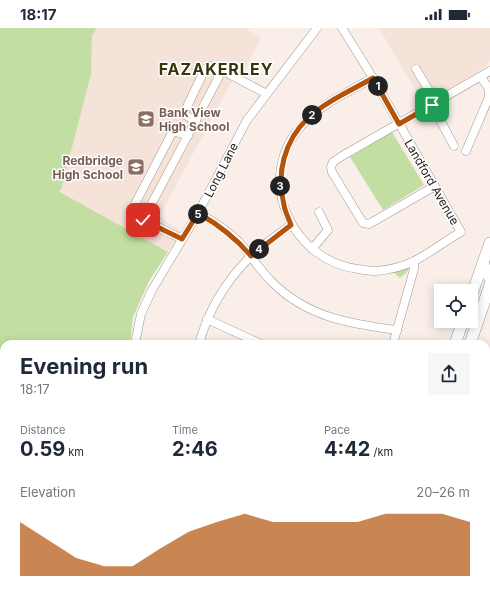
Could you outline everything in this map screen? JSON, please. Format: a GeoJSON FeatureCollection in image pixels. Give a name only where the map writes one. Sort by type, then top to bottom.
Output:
{"type":"FeatureCollection","features":[{"type":"Feature","properties":{"kind":"highway"},"geometry":{"type":"LineString","coordinates":[[476,284],[490,243]]}},
{"type":"Feature","properties":{"kind":"highway"},"geometry":{"type":"LineString","coordinates":[[472,340],[486,309],[489,279],[483,263]]}},
{"type":"Feature","properties":{"kind":"highway"},"geometry":{"type":"LineString","coordinates":[[476,284],[489,279]]}},
{"type":"Feature","properties":{"kind":"highway"},"geometry":{"type":"LineString","coordinates":[[456,340],[461,328]]}},
{"type":"Feature","properties":{"kind":"street","name":"Long Lane"},"geometry":{"type":"LineString","coordinates":[[136,340],[141,314],[152,290],[198,213],[247,120],[316,28]]}},
{"type":"Feature","properties":{"kind":"street","name":"Landford Avenue"},"geometry":{"type":"LineString","coordinates":[[342,28],[373,78],[461,232],[414,261]]}},
{"type":"Feature","properties":{"kind":"street"},"geometry":{"type":"LineString","coordinates":[[196,121],[185,115],[185,111],[206,70],[210,66],[267,94]]}},
{"type":"Feature","properties":{"kind":"street"},"geometry":{"type":"LineString","coordinates":[[416,69],[454,146]]}},
{"type":"Feature","properties":{"kind":"street"},"geometry":{"type":"LineString","coordinates":[[143,220],[222,71]]}},
{"type":"Feature","properties":{"kind":"street"},"geometry":{"type":"LineString","coordinates":[[435,186],[369,224],[363,223],[332,172],[331,167],[333,162],[490,71]]}},
{"type":"Feature","properties":{"kind":"street"},"geometry":{"type":"LineString","coordinates":[[466,151],[488,98],[489,89],[481,77]]}},
{"type":"Feature","properties":{"kind":"street"},"geometry":{"type":"LineString","coordinates":[[373,78],[324,106],[308,118],[296,133],[287,148],[281,168],[280,187],[284,207],[291,225],[312,250],[329,261],[349,268],[375,271],[414,261],[414,269],[394,340]]}},
{"type":"Feature","properties":{"kind":"street"},"geometry":{"type":"LineString","coordinates":[[182,239],[134,215],[134,206],[173,131],[188,136]]}},
{"type":"Feature","properties":{"kind":"street"},"geometry":{"type":"LineString","coordinates":[[312,250],[328,230],[319,212]]}},
{"type":"Feature","properties":{"kind":"street"},"geometry":{"type":"LineString","coordinates":[[198,213],[225,230],[239,242],[261,271],[283,292],[310,309],[325,316],[365,326],[397,330]]}},
{"type":"Feature","properties":{"kind":"street"},"geometry":{"type":"LineString","coordinates":[[200,340],[207,319],[220,294],[235,274],[251,256],[291,225]]}},
{"type":"Feature","properties":{"kind":"street"},"geometry":{"type":"LineString","coordinates":[[207,319],[252,340]]}},
{"type":"Feature","properties":{"kind":"shaded area","name":"Bank View High School"},"geometry":{"type":"Polygon","coordinates":[[[97,28],[244,28],[261,37],[242,76],[256,83],[252,89],[233,79],[159,217],[181,231],[168,252],[58,191],[61,189],[91,74],[92,36],[97,28]]]}},
{"type":"Feature","properties":{"kind":"shaded area"},"geometry":{"type":"Polygon","coordinates":[[[379,28],[490,28],[490,61],[485,67],[424,104],[379,28]]]}},
{"type":"Feature","properties":{"kind":"green space"},"geometry":{"type":"Polygon","coordinates":[[[0,28],[97,28],[92,36],[91,74],[61,190],[58,191],[168,252],[149,281],[133,317],[130,340],[0,340],[0,28]]]}},
{"type":"Feature","properties":{"kind":"green space"},"geometry":{"type":"Polygon","coordinates":[[[392,132],[424,185],[383,210],[350,157],[392,132]]]}},
{"type":"Feature","properties":{"kind":"green space"},"geometry":{"type":"Polygon","coordinates":[[[407,267],[409,270],[400,278],[393,272],[407,267]]]}},
{"type":"Feature","properties":{"kind":"place","name":"Bank View High School"},"geometry":{"type":"Point","coordinates":[146,119]}},
{"type":"Feature","properties":{"kind":"place","name":"Redbridge High School"},"geometry":{"type":"Point","coordinates":[136,167]}},
{"type":"Feature","properties":{"kind":"district","name":"FAZAKERLEY"},"geometry":{"type":"Point","coordinates":[216,69]}},
{"type":"Feature","properties":{"kind":"route"},"geometry":{"type":"LineString","coordinates":[[143,220],[182,239],[198,213],[214,221],[239,242],[251,256],[291,225],[284,207],[280,187],[281,168],[287,148],[296,133],[308,118],[324,106],[373,78],[399,124],[432,105]]}}]}
